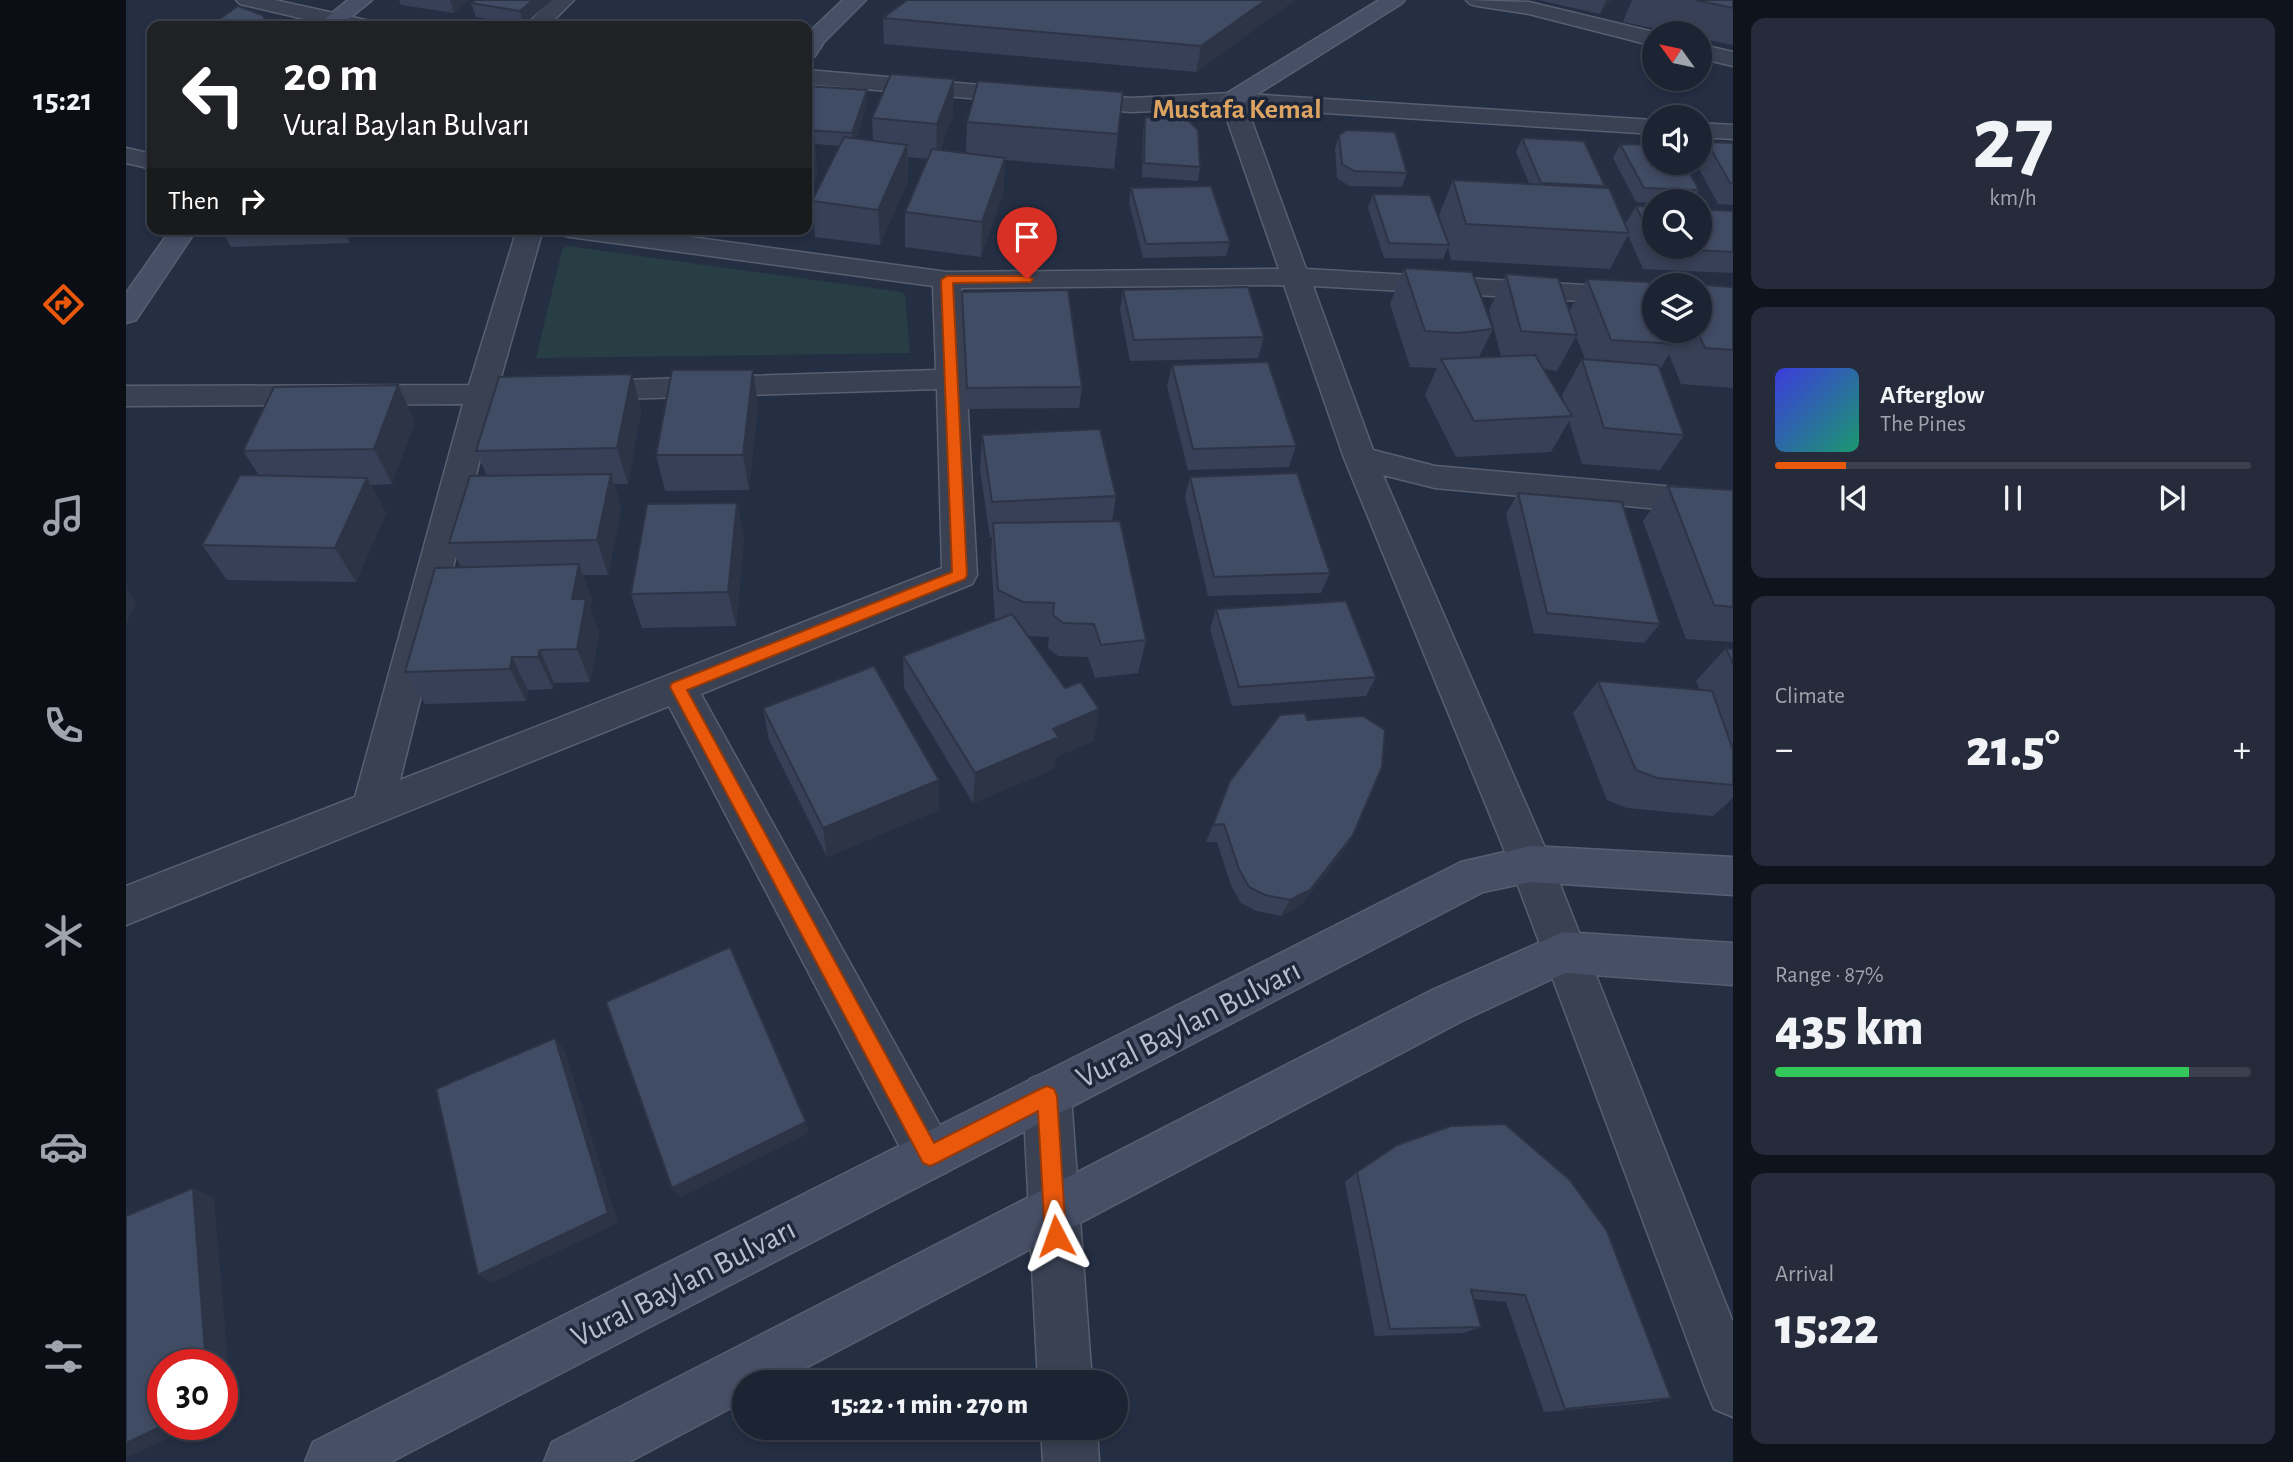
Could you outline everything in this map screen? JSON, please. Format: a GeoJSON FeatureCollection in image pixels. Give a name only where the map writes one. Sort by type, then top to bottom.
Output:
{"type":"FeatureCollection","features":[{"type":"Feature","properties":{"kind":"main road"},"geometry":{"type":"LineString","coordinates":[[332,21],[361,0]]}},
{"type":"Feature","properties":{"kind":"main road"},"geometry":{"type":"LineString","coordinates":[[812,43],[855,0]]}},
{"type":"Feature","properties":{"kind":"main road"},"geometry":{"type":"LineString","coordinates":[[1232,100],[1394,0]]}},
{"type":"Feature","properties":{"kind":"main road"},"geometry":{"type":"LineString","coordinates":[[126,314],[180,235]]}},
{"type":"Feature","properties":{"kind":"main road","name":"Vural Baylan Bulvarı"},"geometry":{"type":"LineString","coordinates":[[333,1462],[1476,875],[1531,864],[1733,876]]}},
{"type":"Feature","properties":{"kind":"main road"},"geometry":{"type":"LineString","coordinates":[[572,1462],[1448,1005],[1563,952],[1733,964]]}},
{"type":"Feature","properties":{"kind":"street"},"geometry":{"type":"LineString","coordinates":[[247,0],[322,21]]}},
{"type":"Feature","properties":{"kind":"street"},"geometry":{"type":"LineString","coordinates":[[542,21],[563,0]]}},
{"type":"Feature","properties":{"kind":"street"},"geometry":{"type":"LineString","coordinates":[[1477,0],[1529,8],[1642,36]]}},
{"type":"Feature","properties":{"kind":"street"},"geometry":{"type":"LineString","coordinates":[[1712,54],[1733,59]]}},
{"type":"Feature","properties":{"kind":"street"},"geometry":{"type":"LineString","coordinates":[[812,76],[1131,105],[1232,100],[1642,126]]}},
{"type":"Feature","properties":{"kind":"street"},"geometry":{"type":"LineString","coordinates":[[1232,100],[1360,458],[1531,864],[1733,1390]]}},
{"type":"Feature","properties":{"kind":"street"},"geometry":{"type":"LineString","coordinates":[[1712,131],[1733,132]]}},
{"type":"Feature","properties":{"kind":"street"},"geometry":{"type":"LineString","coordinates":[[126,155],[147,161]]}},
{"type":"Feature","properties":{"kind":"street"},"geometry":{"type":"LineString","coordinates":[[372,809],[481,394],[528,235]]}},
{"type":"Feature","properties":{"kind":"street"},"geometry":{"type":"LineString","coordinates":[[614,235],[947,280],[1295,277],[1642,296]]}},
{"type":"Feature","properties":{"kind":"street"},"geometry":{"type":"LineString","coordinates":[[126,906],[960,575],[947,280]]}},
{"type":"Feature","properties":{"kind":"street"},"geometry":{"type":"LineString","coordinates":[[126,396],[481,394],[951,379]]}},
{"type":"Feature","properties":{"kind":"street"},"geometry":{"type":"LineString","coordinates":[[1360,458],[1435,477],[1733,504]]}},
{"type":"Feature","properties":{"kind":"street"},"geometry":{"type":"LineString","coordinates":[[678,687],[930,1156]]}},
{"type":"Feature","properties":{"kind":"street"},"geometry":{"type":"LineString","coordinates":[[1047,1096],[1064,1370]]}},
{"type":"Feature","properties":{"kind":"street"},"geometry":{"type":"LineString","coordinates":[[1070,1440],[1071,1462]]}},
{"type":"Feature","properties":{"kind":"shaded area"},"geometry":{"type":"Polygon","coordinates":[[[567,246],[901,292],[905,295],[910,353],[536,358],[562,250],[567,246]]]}},
{"type":"Feature","properties":{"kind":"building"},"geometry":{"type":"Polygon","coordinates":[[[476,0],[533,0],[520,11],[471,3],[476,0]]]}},
{"type":"Feature","properties":{"kind":"building"},"geometry":{"type":"Polygon","coordinates":[[[907,0],[1266,0],[1201,46],[883,18],[907,0]]]}},
{"type":"Feature","properties":{"kind":"building"},"geometry":{"type":"Polygon","coordinates":[[[1695,0],[1733,0],[1733,8],[1695,0]]]}},
{"type":"Feature","properties":{"kind":"building"},"geometry":{"type":"Polygon","coordinates":[[[238,6],[262,15],[267,21],[217,21],[238,6]]]}},
{"type":"Feature","properties":{"kind":"building"},"geometry":{"type":"Polygon","coordinates":[[[891,74],[954,79],[937,124],[872,118],[891,74]]]}},
{"type":"Feature","properties":{"kind":"building"},"geometry":{"type":"Polygon","coordinates":[[[978,81],[1123,92],[1118,134],[967,122],[978,81]]]}},
{"type":"Feature","properties":{"kind":"building"},"geometry":{"type":"Polygon","coordinates":[[[812,86],[867,90],[852,133],[812,130],[812,86]]]}},
{"type":"Feature","properties":{"kind":"building"},"geometry":{"type":"Polygon","coordinates":[[[1145,117],[1187,119],[1198,130],[1200,167],[1144,163],[1145,117]]]}},
{"type":"Feature","properties":{"kind":"building"},"geometry":{"type":"Polygon","coordinates":[[[1347,130],[1395,132],[1407,173],[1354,171],[1342,164],[1339,135],[1347,130]]]}},
{"type":"Feature","properties":{"kind":"building"},"geometry":{"type":"Polygon","coordinates":[[[844,137],[907,145],[878,210],[812,201],[844,137]]]}},
{"type":"Feature","properties":{"kind":"building"},"geometry":{"type":"Polygon","coordinates":[[[1522,138],[1584,141],[1605,186],[1541,183],[1522,138]]]}},
{"type":"Feature","properties":{"kind":"building"},"geometry":{"type":"Polygon","coordinates":[[[1712,142],[1733,143],[1733,183],[1730,183],[1712,151],[1712,142]]]}},
{"type":"Feature","properties":{"kind":"building"},"geometry":{"type":"Polygon","coordinates":[[[1620,144],[1642,145],[1642,175],[1691,175],[1698,189],[1672,189],[1644,188],[1620,144]]]}},
{"type":"Feature","properties":{"kind":"building"},"geometry":{"type":"Polygon","coordinates":[[[932,149],[1005,158],[982,222],[905,212],[932,149]]]}},
{"type":"Feature","properties":{"kind":"building"},"geometry":{"type":"Polygon","coordinates":[[[1453,180],[1609,188],[1629,233],[1466,224],[1453,180]]]}},
{"type":"Feature","properties":{"kind":"building"},"geometry":{"type":"Polygon","coordinates":[[[1211,186],[1230,242],[1146,244],[1131,188],[1211,186]]]}},
{"type":"Feature","properties":{"kind":"building"},"geometry":{"type":"Polygon","coordinates":[[[1373,194],[1430,195],[1449,245],[1389,243],[1373,194]]]}},
{"type":"Feature","properties":{"kind":"building"},"geometry":{"type":"Polygon","coordinates":[[[1636,206],[1642,206],[1642,219],[1636,206]]]}},
{"type":"Feature","properties":{"kind":"building"},"geometry":{"type":"Polygon","coordinates":[[[1712,210],[1733,211],[1733,252],[1712,251],[1712,210]]]}},
{"type":"Feature","properties":{"kind":"building"},"geometry":{"type":"Polygon","coordinates":[[[1404,268],[1472,272],[1493,329],[1458,333],[1425,331],[1404,268]]]}},
{"type":"Feature","properties":{"kind":"building"},"geometry":{"type":"Polygon","coordinates":[[[1506,274],[1558,278],[1577,335],[1521,331],[1506,274]]]}},
{"type":"Feature","properties":{"kind":"building"},"geometry":{"type":"Polygon","coordinates":[[[1587,279],[1642,282],[1642,342],[1611,340],[1587,279]]]}},
{"type":"Feature","properties":{"kind":"building"},"geometry":{"type":"Polygon","coordinates":[[[1712,286],[1733,287],[1733,350],[1705,348],[1703,343],[1712,343],[1712,286]]]}},
{"type":"Feature","properties":{"kind":"building"},"geometry":{"type":"Polygon","coordinates":[[[1248,287],[1264,337],[1134,340],[1123,290],[1248,287]]]}},
{"type":"Feature","properties":{"kind":"building"},"geometry":{"type":"Polygon","coordinates":[[[1068,290],[1082,387],[967,388],[962,292],[1068,290]]]}},
{"type":"Feature","properties":{"kind":"building"},"geometry":{"type":"Polygon","coordinates":[[[1535,355],[1572,416],[1474,421],[1441,359],[1535,355]]]}},
{"type":"Feature","properties":{"kind":"building"},"geometry":{"type":"Polygon","coordinates":[[[1582,359],[1658,365],[1684,435],[1604,428],[1582,359]]]}},
{"type":"Feature","properties":{"kind":"building"},"geometry":{"type":"Polygon","coordinates":[[[1268,362],[1296,446],[1193,449],[1172,365],[1268,362]]]}},
{"type":"Feature","properties":{"kind":"building"},"geometry":{"type":"Polygon","coordinates":[[[672,370],[753,370],[743,455],[656,455],[672,370]]]}},
{"type":"Feature","properties":{"kind":"building"},"geometry":{"type":"Polygon","coordinates":[[[632,374],[617,448],[476,451],[499,377],[632,374]]]}},
{"type":"Feature","properties":{"kind":"building"},"geometry":{"type":"Polygon","coordinates":[[[398,385],[374,449],[243,451],[274,387],[398,385]]]}},
{"type":"Feature","properties":{"kind":"building"},"geometry":{"type":"Polygon","coordinates":[[[1100,429],[1116,496],[992,502],[982,435],[1100,429]]]}},
{"type":"Feature","properties":{"kind":"building"},"geometry":{"type":"Polygon","coordinates":[[[1297,473],[1330,573],[1214,577],[1190,477],[1297,473]]]}},
{"type":"Feature","properties":{"kind":"building"},"geometry":{"type":"Polygon","coordinates":[[[611,474],[597,540],[449,543],[470,476],[611,474]]]}},
{"type":"Feature","properties":{"kind":"building"},"geometry":{"type":"Polygon","coordinates":[[[240,475],[367,478],[335,548],[202,545],[240,475]]]}},
{"type":"Feature","properties":{"kind":"building"},"geometry":{"type":"Polygon","coordinates":[[[1668,486],[1733,490],[1733,607],[1714,605],[1668,486]]]}},
{"type":"Feature","properties":{"kind":"building"},"geometry":{"type":"Polygon","coordinates":[[[1518,493],[1622,502],[1660,624],[1547,613],[1518,493]]]}},
{"type":"Feature","properties":{"kind":"building"},"geometry":{"type":"Polygon","coordinates":[[[737,503],[728,592],[631,594],[647,504],[737,503]]]}},
{"type":"Feature","properties":{"kind":"building"},"geometry":{"type":"Polygon","coordinates":[[[1120,521],[1146,640],[1101,645],[1094,624],[1063,623],[1053,615],[1054,603],[1023,602],[998,590],[993,523],[1120,521]]]}},
{"type":"Feature","properties":{"kind":"building"},"geometry":{"type":"Polygon","coordinates":[[[579,564],[572,599],[586,599],[577,649],[540,650],[538,657],[512,657],[510,669],[405,672],[435,568],[579,564]]]}},
{"type":"Feature","properties":{"kind":"building"},"geometry":{"type":"Polygon","coordinates":[[[1346,601],[1376,677],[1239,687],[1216,609],[1346,601]]]}},
{"type":"Feature","properties":{"kind":"building"},"geometry":{"type":"Polygon","coordinates":[[[1012,614],[1065,688],[1081,682],[1099,709],[1053,729],[1059,737],[975,773],[903,656],[1012,614]]]}},
{"type":"Feature","properties":{"kind":"building"},"geometry":{"type":"Polygon","coordinates":[[[1726,648],[1733,649],[1733,664],[1726,648]]]}},
{"type":"Feature","properties":{"kind":"building"},"geometry":{"type":"Polygon","coordinates":[[[874,666],[939,780],[823,828],[763,708],[874,666]]]}},
{"type":"Feature","properties":{"kind":"building"},"geometry":{"type":"Polygon","coordinates":[[[1598,681],[1712,691],[1733,750],[1733,785],[1657,778],[1636,770],[1598,681]]]}},
{"type":"Feature","properties":{"kind":"building"},"geometry":{"type":"Polygon","coordinates":[[[1305,713],[1307,720],[1363,716],[1385,730],[1382,767],[1353,835],[1310,890],[1290,900],[1265,895],[1249,887],[1239,869],[1224,824],[1213,825],[1230,781],[1280,715],[1305,713]]]}},
{"type":"Feature","properties":{"kind":"building"},"geometry":{"type":"Polygon","coordinates":[[[730,947],[806,1122],[672,1188],[606,1002],[730,947]]]}},
{"type":"Feature","properties":{"kind":"building"},"geometry":{"type":"Polygon","coordinates":[[[555,1038],[608,1213],[478,1275],[436,1089],[555,1038]]]}},
{"type":"Feature","properties":{"kind":"building"},"geometry":{"type":"Polygon","coordinates":[[[1505,1124],[1569,1179],[1607,1231],[1671,1398],[1565,1409],[1525,1295],[1471,1290],[1481,1327],[1390,1329],[1357,1172],[1397,1145],[1451,1126],[1505,1124]]]}},
{"type":"Feature","properties":{"kind":"building"},"geometry":{"type":"Polygon","coordinates":[[[193,1188],[205,1349],[147,1349],[147,1433],[126,1443],[126,1216],[193,1188]]]}},
{"type":"Feature","properties":{"kind":"district","name":"Mustafa Kemal"},"geometry":{"type":"Point","coordinates":[1237,108]}},
{"type":"Feature","properties":{"kind":"route"},"geometry":{"type":"LineString","coordinates":[[1027,279],[947,280],[960,575],[678,687],[930,1156],[1047,1096],[1056,1236]]}}]}
